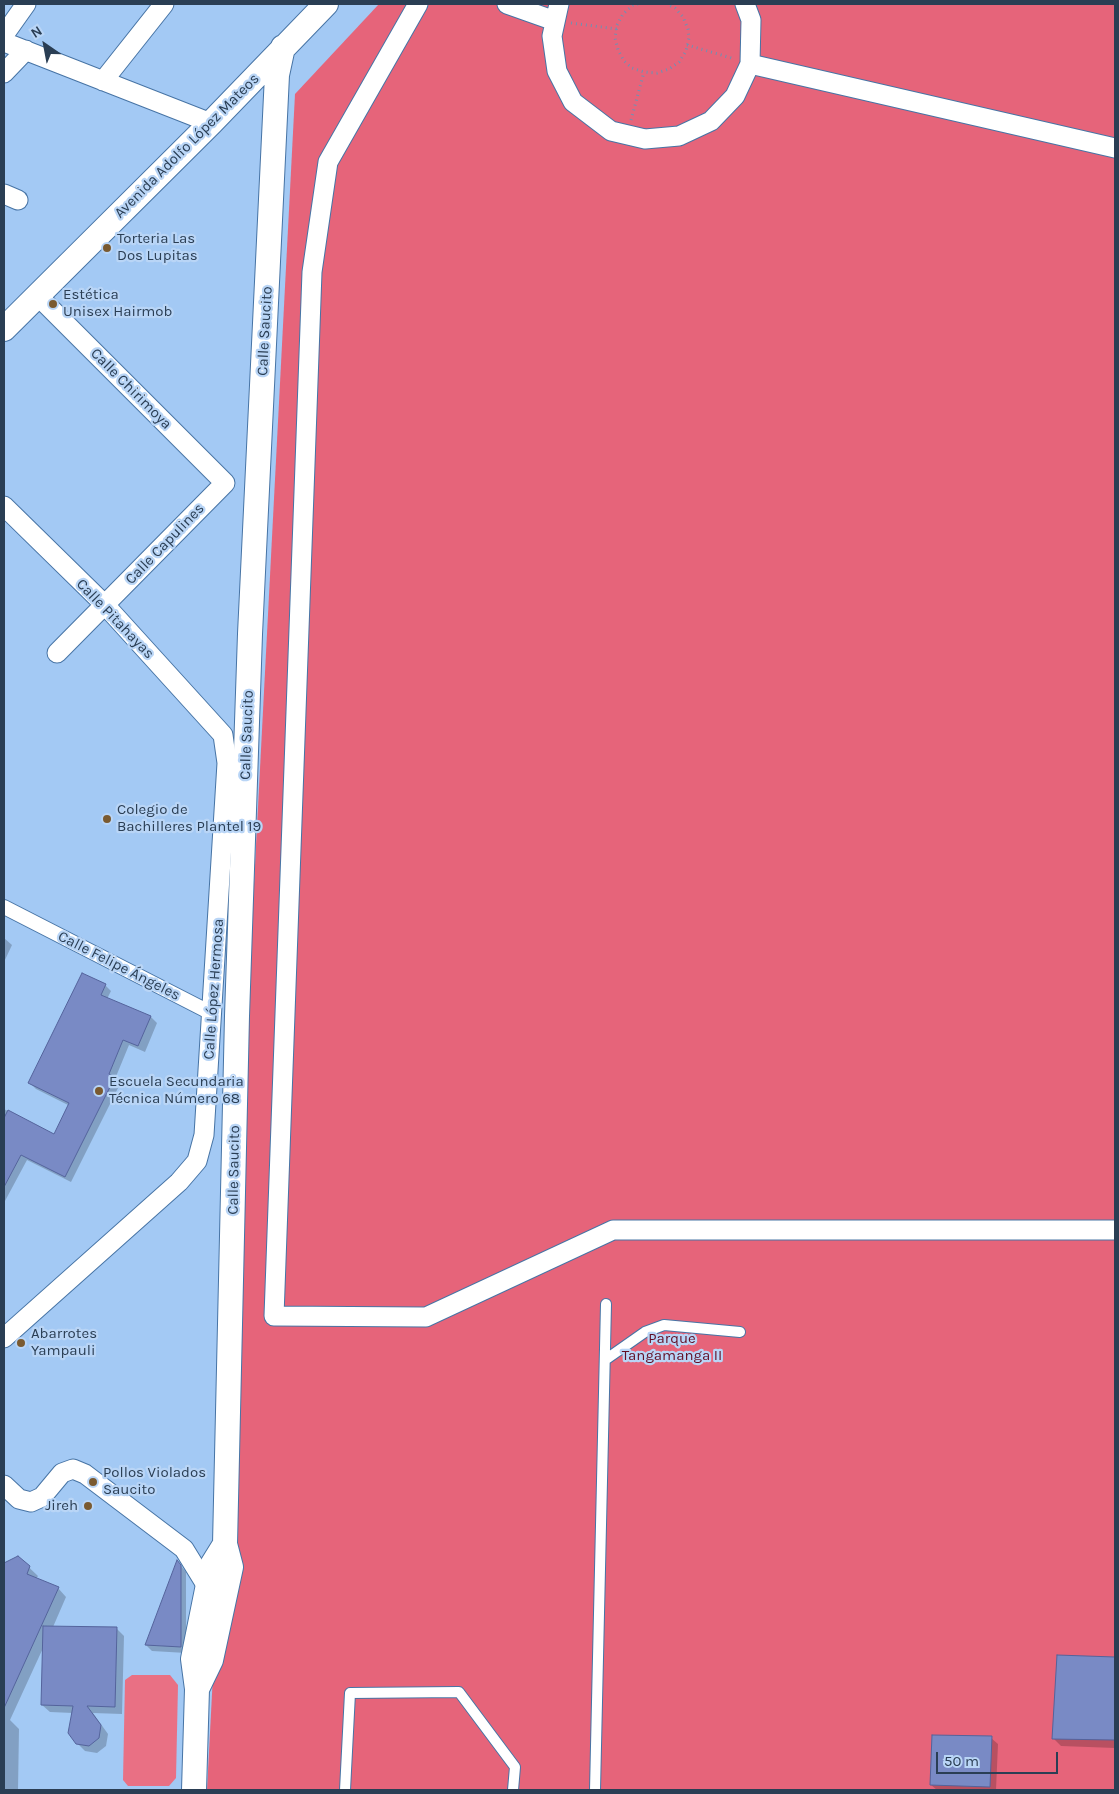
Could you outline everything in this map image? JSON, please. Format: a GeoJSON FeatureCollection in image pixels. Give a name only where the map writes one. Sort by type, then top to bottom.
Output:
{"type":"FeatureCollection","features":[{"type":"Feature","properties":{"kind":"street"},"geometry":{"type":"LineString","coordinates":[[4,35],[26,4]]}},
{"type":"Feature","properties":{"kind":"street"},"geometry":{"type":"LineString","coordinates":[[103,80],[164,4]]}},
{"type":"Feature","properties":{"kind":"street","name":"Avenida Adolfo López Mateos"},"geometry":{"type":"LineString","coordinates":[[4,330],[211,123],[326,4]]}},
{"type":"Feature","properties":{"kind":"street"},"geometry":{"type":"LineString","coordinates":[[418,4],[328,162],[312,272],[274,1316],[426,1317],[613,1230],[1115,1230]]}},
{"type":"Feature","properties":{"kind":"street"},"geometry":{"type":"LineString","coordinates":[[507,4],[557,12],[552,36],[557,71],[573,102],[611,131],[645,139],[679,136],[711,120],[736,96],[750,64],[751,20],[745,4]]}},
{"type":"Feature","properties":{"kind":"street"},"geometry":{"type":"LineString","coordinates":[[4,42],[211,123]]}},
{"type":"Feature","properties":{"kind":"street","name":"Calle Saucito"},"geometry":{"type":"LineString","coordinates":[[197,1689],[211,1660],[231,1566],[225,1544],[237,1016],[250,634],[277,75],[283,47]]}},
{"type":"Feature","properties":{"kind":"street"},"geometry":{"type":"LineString","coordinates":[[4,73],[26,50]]}},
{"type":"Feature","properties":{"kind":"street"},"geometry":{"type":"LineString","coordinates":[[750,64],[1115,148]]}},
{"type":"Feature","properties":{"kind":"street"},"geometry":{"type":"LineString","coordinates":[[236,97],[250,94],[262,95],[269,101],[276,112]]}},
{"type":"Feature","properties":{"kind":"street","name":"Calle Chirimoya"},"geometry":{"type":"LineString","coordinates":[[38,296],[225,483]]}},
{"type":"Feature","properties":{"kind":"street","name":"Calle Capulines"},"geometry":{"type":"LineString","coordinates":[[58,653],[225,483]]}},
{"type":"Feature","properties":{"kind":"street","name":"Calle Pitahayas"},"geometry":{"type":"LineString","coordinates":[[4,506],[105,605],[224,735]]}},
{"type":"Feature","properties":{"kind":"street","name":"Calle López Hermosa"},"geometry":{"type":"LineString","coordinates":[[4,1338],[180,1182],[197,1160],[204,1135],[213,1014],[227,762],[224,735]]}},
{"type":"Feature","properties":{"kind":"street","name":"Calle Felipe Ángeles"},"geometry":{"type":"LineString","coordinates":[[4,907],[213,1014],[237,1016]]}},
{"type":"Feature","properties":{"kind":"street"},"geometry":{"type":"LineString","coordinates":[[4,1486],[19,1499],[30,1502],[42,1497],[62,1473],[73,1469],[85,1474],[184,1549],[208,1588],[219,1620]]}},
{"type":"Feature","properties":{"kind":"street","name":"Calle Saucito"},"geometry":{"type":"LineString","coordinates":[[194,1790],[197,1689],[193,1659],[212,1565],[225,1544]]}},
{"type":"Feature","properties":{"kind":"lane"},"geometry":{"type":"LineString","coordinates":[[595,1790],[606,1304]]}},
{"type":"Feature","properties":{"kind":"lane"},"geometry":{"type":"LineString","coordinates":[[605,1360],[645,1332],[664,1325],[740,1332]]}},
{"type":"Feature","properties":{"kind":"lane"},"geometry":{"type":"LineString","coordinates":[[345,1790],[350,1693],[459,1692],[515,1767],[513,1790]]}},
{"type":"Feature","properties":{"kind":"path"},"geometry":{"type":"LineString","coordinates":[[638,4],[633,5],[623,14],[615,38],[618,50],[624,61],[632,68],[656,73],[669,69],[679,62],[686,51],[687,45],[688,29],[683,17],[675,8],[667,4]]}},
{"type":"Feature","properties":{"kind":"path"},"geometry":{"type":"LineString","coordinates":[[557,12],[617,29]]}},
{"type":"Feature","properties":{"kind":"path"},"geometry":{"type":"LineString","coordinates":[[687,45],[750,64]]}},
{"type":"Feature","properties":{"kind":"path"},"geometry":{"type":"LineString","coordinates":[[628,135],[644,72]]}},
{"type":"Feature","properties":{"kind":"shaded area"},"geometry":{"type":"Polygon","coordinates":[[[132,1675],[170,1675],[178,1685],[176,1778],[169,1786],[128,1786],[123,1780],[125,1680],[132,1675]]]}},
{"type":"Feature","properties":{"kind":"green space","name":"Parque Tangamanga II"},"geometry":{"type":"Polygon","coordinates":[[[379,4],[1115,4],[1115,1790],[207,1790],[295,94],[379,4]]]}},
{"type":"Feature","properties":{"kind":"building"},"geometry":{"type":"Polygon","coordinates":[[[82,973],[106,984],[101,995],[151,1016],[138,1046],[123,1040],[109,1074],[115,1077],[65,1177],[21,1155],[4,1187],[4,1118],[8,1110],[54,1134],[69,1103],[28,1083],[82,973]]]}},
{"type":"Feature","properties":{"kind":"building"},"geometry":{"type":"Polygon","coordinates":[[[18,1556],[30,1566],[27,1574],[59,1587],[4,1708],[4,1563],[18,1556]]]}},
{"type":"Feature","properties":{"kind":"building"},"geometry":{"type":"Polygon","coordinates":[[[177,1560],[181,1565],[181,1647],[145,1645],[177,1560]]]}},
{"type":"Feature","properties":{"kind":"building"},"geometry":{"type":"Polygon","coordinates":[[[43,1626],[117,1627],[115,1707],[87,1706],[101,1725],[99,1738],[89,1746],[76,1744],[68,1733],[73,1706],[41,1705],[43,1626]]]}},
{"type":"Feature","properties":{"kind":"building"},"geometry":{"type":"Polygon","coordinates":[[[1057,1655],[1115,1657],[1115,1740],[1052,1739],[1057,1655]]]}},
{"type":"Feature","properties":{"kind":"building"},"geometry":{"type":"Polygon","coordinates":[[[932,1735],[992,1736],[990,1787],[930,1785],[932,1735]]]}},
{"type":"Feature","properties":{"kind":"place","name":"Torteria Las Dos Lupitas"},"geometry":{"type":"Point","coordinates":[107,248]}},
{"type":"Feature","properties":{"kind":"place","name":"Estética Unisex Hairmob"},"geometry":{"type":"Point","coordinates":[53,304]}},
{"type":"Feature","properties":{"kind":"place","name":"Colegio de Bachilleres Plantel 19"},"geometry":{"type":"Point","coordinates":[107,819]}},
{"type":"Feature","properties":{"kind":"place","name":"Escuela Secundaria Técnica Número 68"},"geometry":{"type":"Point","coordinates":[99,1091]}},
{"type":"Feature","properties":{"kind":"place","name":"Abarrotes Yampauli"},"geometry":{"type":"Point","coordinates":[21,1343]}},
{"type":"Feature","properties":{"kind":"place","name":"Pollos Violados Saucito"},"geometry":{"type":"Point","coordinates":[93,1482]}},
{"type":"Feature","properties":{"kind":"place","name":"Jireh"},"geometry":{"type":"Point","coordinates":[88,1506]}}]}
